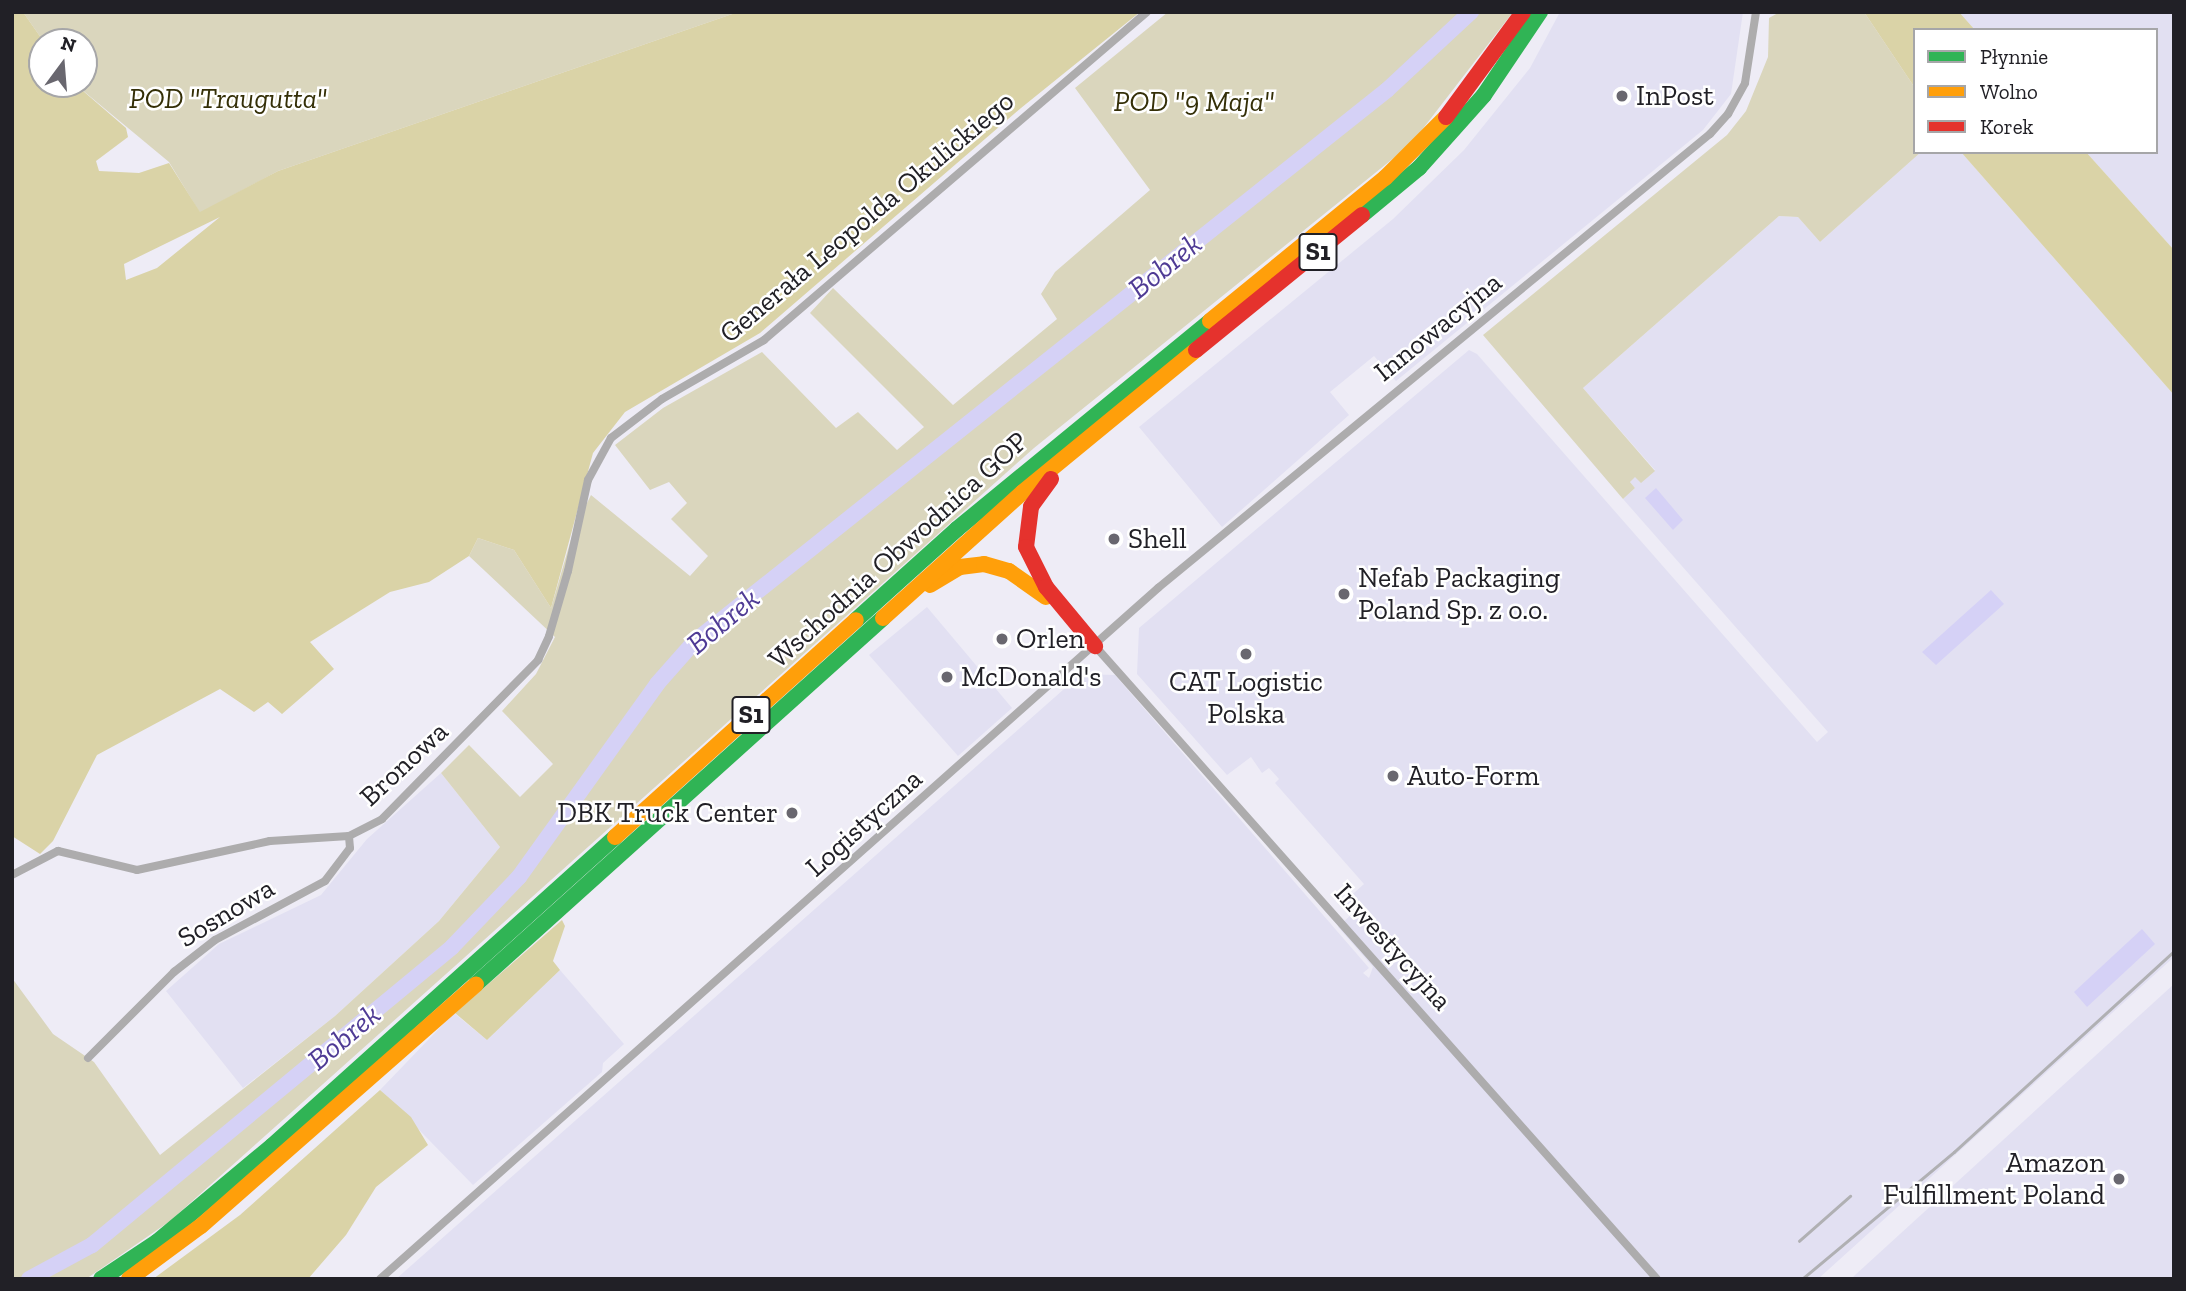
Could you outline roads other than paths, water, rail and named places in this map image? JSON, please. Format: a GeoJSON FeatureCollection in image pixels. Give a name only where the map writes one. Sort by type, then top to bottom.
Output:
{"type":"FeatureCollection","features":[{"type":"Feature","properties":{"kind":"highway","name":"Wschodnia Obwodnica GOP"},"geometry":{"type":"LineString","coordinates":[[101,1279],[157,1242],[272,1146],[988,503],[1385,178],[1452,111],[1523,12]]}},
{"type":"Feature","properties":{"kind":"highway","name":"Wschodnia Obwodnica GOP"},"geometry":{"type":"LineString","coordinates":[[129,1279],[201,1226],[333,1111],[888,612],[1096,431],[1419,168],[1484,95],[1540,12]]}},
{"type":"Feature","properties":{"kind":"highway"},"geometry":{"type":"LineString","coordinates":[[1062,610],[1030,561],[1027,519],[1039,492],[1096,431]]}},
{"type":"Feature","properties":{"kind":"highway"},"geometry":{"type":"LineString","coordinates":[[888,612],[960,567],[984,564],[1022,578],[1062,610],[1095,646]]}},
{"type":"Feature","properties":{"kind":"street","name":"Generała Leopolda Okulickiego"},"geometry":{"type":"LineString","coordinates":[[588,480],[611,438],[634,418],[765,340],[1147,12]]}},
{"type":"Feature","properties":{"kind":"street","name":"Innowacyjna"},"geometry":{"type":"LineString","coordinates":[[1095,646],[1186,565],[1710,134],[1728,114],[1745,83],[1756,12]]}},
{"type":"Feature","properties":{"kind":"street","name":"Bronowa"},"geometry":{"type":"LineString","coordinates":[[12,875],[58,851],[136,870],[270,841],[349,836],[382,819],[538,660],[550,636],[568,571],[588,480]]}},
{"type":"Feature","properties":{"kind":"street","name":"Logistyczna"},"geometry":{"type":"LineString","coordinates":[[380,1279],[662,1033],[1095,646]]}},
{"type":"Feature","properties":{"kind":"street","name":"Inwestycyjna"},"geometry":{"type":"LineString","coordinates":[[1095,646],[1657,1279]]}},
{"type":"Feature","properties":{"kind":"street","name":"Sosnowa"},"geometry":{"type":"LineString","coordinates":[[88,1058],[174,972],[205,948],[325,881],[350,848],[349,836]]}},
{"type":"Feature","properties":{"kind":"waterway","name":"Bobrek"},"geometry":{"type":"LineString","coordinates":[[1463,12],[1464,19]]}},
{"type":"Feature","properties":{"kind":"waterway","name":"Bobrek"},"geometry":{"type":"LineString","coordinates":[[29,1279],[92,1245],[452,947],[519,877],[657,684],[695,641],[1387,90],[1471,12]]}},
{"type":"Feature","properties":{"kind":"railway"},"geometry":{"type":"LineString","coordinates":[[1802,1279],[1954,1152],[2174,951]]}},
{"type":"Feature","properties":{"kind":"railway"},"geometry":{"type":"LineString","coordinates":[[1799,1241],[1850,1196]]}},
{"type":"Feature","properties":{"kind":"place","name":"InPost"},"geometry":{"type":"Point","coordinates":[1622,96]}},
{"type":"Feature","properties":{"kind":"place","name":"Shell"},"geometry":{"type":"Point","coordinates":[1114,539]}},
{"type":"Feature","properties":{"kind":"place","name":"Nefab Packaging Poland Sp. z o.o."},"geometry":{"type":"Point","coordinates":[1344,594]}},
{"type":"Feature","properties":{"kind":"place","name":"Orlen"},"geometry":{"type":"Point","coordinates":[1002,639]}},
{"type":"Feature","properties":{"kind":"place","name":"CAT Logistic Polska"},"geometry":{"type":"Point","coordinates":[1246,654]}},
{"type":"Feature","properties":{"kind":"place","name":"McDonald's"},"geometry":{"type":"Point","coordinates":[947,677]}},
{"type":"Feature","properties":{"kind":"place","name":"Auto-Form"},"geometry":{"type":"Point","coordinates":[1393,776]}},
{"type":"Feature","properties":{"kind":"place","name":"DBK Truck Center"},"geometry":{"type":"Point","coordinates":[792,813]}},
{"type":"Feature","properties":{"kind":"place","name":"Amazon Fulfillment Poland"},"geometry":{"type":"Point","coordinates":[2119,1179]}},
{"type":"Feature","properties":{"kind":"park label","name":"POD \"Traugutta\""},"geometry":{"type":"Point","coordinates":[228,99]}},
{"type":"Feature","properties":{"kind":"park label","name":"POD \"9 Maja\""},"geometry":{"type":"Point","coordinates":[1194,102]}}]}
